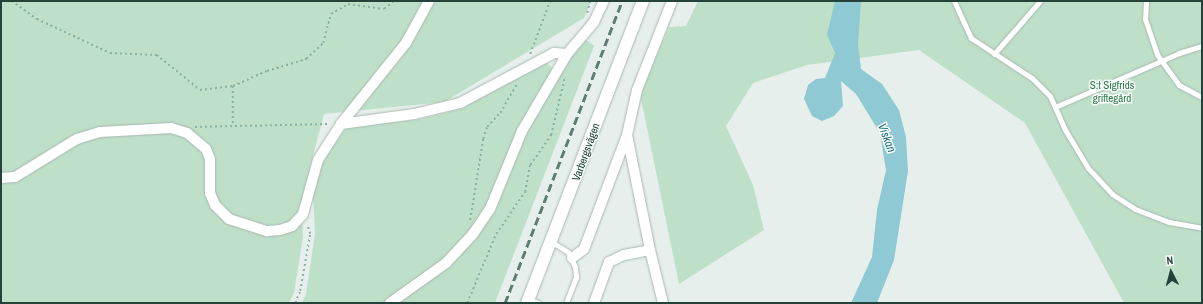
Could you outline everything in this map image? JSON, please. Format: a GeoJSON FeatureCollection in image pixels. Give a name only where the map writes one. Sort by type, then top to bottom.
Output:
{"type":"FeatureCollection","features":[{"type":"Feature","properties":{"kind":"main road","name":"Varbergsvägen"},"geometry":{"type":"LineString","coordinates":[[531,302],[552,242],[643,1]]}},
{"type":"Feature","properties":{"kind":"street"},"geometry":{"type":"LineString","coordinates":[[1,178],[15,177],[77,139],[100,132],[171,128],[188,133],[206,149],[210,159],[210,194],[215,205],[229,219],[267,231],[280,230],[292,226],[303,214],[318,160],[341,124],[406,43],[429,1]]}},
{"type":"Feature","properties":{"kind":"street"},"geometry":{"type":"LineString","coordinates":[[390,303],[446,263],[473,234],[490,209],[522,131],[567,54],[594,22],[604,1]]}},
{"type":"Feature","properties":{"kind":"street"},"geometry":{"type":"LineString","coordinates":[[572,258],[584,249],[627,135],[637,90],[672,1]]}},
{"type":"Feature","properties":{"kind":"street"},"geometry":{"type":"LineString","coordinates":[[341,124],[414,114],[460,103],[525,67],[554,53],[567,54]]}},
{"type":"Feature","properties":{"kind":"street"},"geometry":{"type":"LineString","coordinates":[[627,135],[650,250],[663,303]]}},
{"type":"Feature","properties":{"kind":"street"},"geometry":{"type":"LineString","coordinates":[[594,303],[609,262],[624,255],[650,250]]}},
{"type":"Feature","properties":{"kind":"lane"},"geometry":{"type":"LineString","coordinates":[[954,1],[971,38],[1032,78],[1050,96],[1064,128],[1088,168],[1112,194],[1135,209],[1169,222],[1202,228]]}},
{"type":"Feature","properties":{"kind":"lane"},"geometry":{"type":"LineString","coordinates":[[994,54],[1040,1]]}},
{"type":"Feature","properties":{"kind":"lane"},"geometry":{"type":"LineString","coordinates":[[1146,1],[1145,19],[1162,62],[1179,85],[1202,97]]}},
{"type":"Feature","properties":{"kind":"lane"},"geometry":{"type":"LineString","coordinates":[[1055,107],[1202,46]]}},
{"type":"Feature","properties":{"kind":"lane"},"geometry":{"type":"LineString","coordinates":[[552,242],[561,246],[572,258],[576,277],[566,303]]}},
{"type":"Feature","properties":{"kind":"path"},"geometry":{"type":"LineString","coordinates":[[12,1],[37,19],[110,53],[157,55],[200,90],[233,86],[267,71],[306,60],[324,43],[331,14],[348,4],[384,9],[394,1]]}},
{"type":"Feature","properties":{"kind":"path"},"geometry":{"type":"LineString","coordinates":[[473,234],[470,218],[483,139],[487,127],[513,92],[525,67],[550,1]]}},
{"type":"Feature","properties":{"kind":"path"},"geometry":{"type":"LineString","coordinates":[[467,303],[496,234],[524,192],[530,165],[551,134],[564,84],[562,63]]}},
{"type":"Feature","properties":{"kind":"path"},"geometry":{"type":"LineString","coordinates":[[233,86],[234,125]]}},
{"type":"Feature","properties":{"kind":"path"},"geometry":{"type":"LineString","coordinates":[[194,127],[341,124]]}},
{"type":"Feature","properties":{"kind":"path"},"geometry":{"type":"LineString","coordinates":[[295,303],[300,291],[310,234],[303,214]]}},
{"type":"Feature","properties":{"kind":"green space"},"geometry":{"type":"Polygon","coordinates":[[[1,1],[591,1],[584,18],[444,102],[324,114],[302,198],[303,237],[294,293],[289,303],[1,303],[1,1]]]}},
{"type":"Feature","properties":{"kind":"green space","name":"S:t Sigfrids griftegård"},"geometry":{"type":"Polygon","coordinates":[[[698,1],[1202,1],[1202,303],[1124,303],[1025,123],[919,50],[807,65],[753,83],[726,126],[753,185],[764,230],[679,284],[640,94],[669,27],[686,26],[698,1]]]}},
{"type":"Feature","properties":{"kind":"green space"},"geometry":{"type":"Polygon","coordinates":[[[584,38],[594,46],[495,303],[302,303],[306,294],[315,234],[313,193],[322,161],[347,127],[416,120],[461,109],[545,62],[561,74],[584,38]]]}},
{"type":"Feature","properties":{"kind":"water","name":"Viskan"},"geometry":{"type":"Polygon","coordinates":[[[835,1],[861,1],[858,44],[861,69],[882,84],[899,110],[906,137],[908,171],[894,260],[877,303],[851,303],[872,257],[877,210],[886,170],[880,133],[856,94],[841,81],[843,106],[834,116],[822,121],[812,116],[804,99],[808,85],[816,79],[825,78],[835,53],[827,35],[835,1]]]}},
{"type":"Feature","properties":{"kind":"railway"},"geometry":{"type":"LineString","coordinates":[[505,303],[622,1]]}}]}
